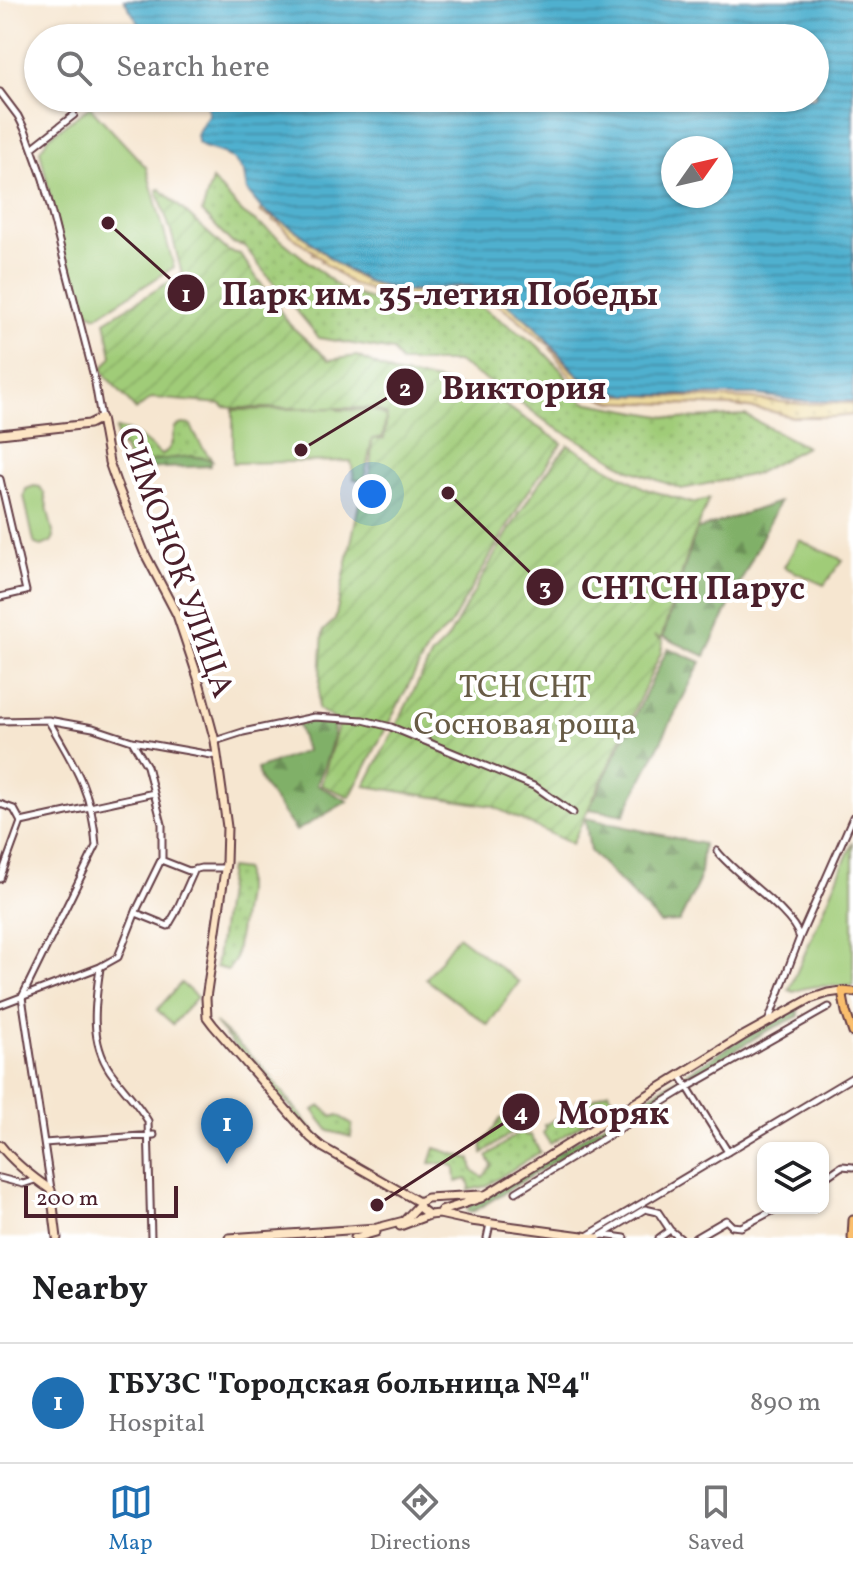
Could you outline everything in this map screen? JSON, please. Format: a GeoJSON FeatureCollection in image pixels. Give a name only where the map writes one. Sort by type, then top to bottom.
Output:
{"type":"FeatureCollection","features":[{"type":"Feature","properties":{"kind":"main road"},"geometry":{"type":"LineString","coordinates":[[853,992],[842,991],[853,1033]]}},
{"type":"Feature","properties":{"kind":"main road"},"geometry":{"type":"LineString","coordinates":[[852,1238],[853,1220]]}},
{"type":"Feature","properties":{"kind":"street","name":"СИМОНОК УЛИЦА"},"geometry":{"type":"LineString","coordinates":[[0,92],[18,116],[43,179],[82,325],[112,472],[144,552],[177,615],[215,741],[227,827],[225,868],[206,998],[207,1017],[310,1137],[419,1204],[429,1215]]}},
{"type":"Feature","properties":{"kind":"street"},"geometry":{"type":"LineString","coordinates":[[32,148],[74,115]]}},
{"type":"Feature","properties":{"kind":"street"},"geometry":{"type":"LineString","coordinates":[[0,434],[89,424],[101,418]]}},
{"type":"Feature","properties":{"kind":"street"},"geometry":{"type":"LineString","coordinates":[[0,479],[26,591],[0,597]]}},
{"type":"Feature","properties":{"kind":"street"},"geometry":{"type":"LineString","coordinates":[[215,741],[314,717],[363,720],[391,727],[525,782],[573,813]]}},
{"type":"Feature","properties":{"kind":"street"},"geometry":{"type":"LineString","coordinates":[[0,721],[48,720],[93,728],[132,741],[217,756]]}},
{"type":"Feature","properties":{"kind":"street"},"geometry":{"type":"LineString","coordinates":[[48,720],[82,778],[91,807],[96,846],[22,997],[57,1238]]}},
{"type":"Feature","properties":{"kind":"street"},"geometry":{"type":"LineString","coordinates":[[0,1005],[100,967],[118,957],[161,860],[162,824],[147,766],[132,741]]}},
{"type":"Feature","properties":{"kind":"street"},"geometry":{"type":"LineString","coordinates":[[21,822],[154,793]]}},
{"type":"Feature","properties":{"kind":"street"},"geometry":{"type":"LineString","coordinates":[[0,804],[14,809],[21,822],[0,879]]}},
{"type":"Feature","properties":{"kind":"street"},"geometry":{"type":"LineString","coordinates":[[767,1023],[800,937],[853,817]]}},
{"type":"Feature","properties":{"kind":"street"},"geometry":{"type":"LineString","coordinates":[[717,851],[797,929],[800,937]]}},
{"type":"Feature","properties":{"kind":"street"},"geometry":{"type":"LineString","coordinates":[[161,860],[189,871],[225,868]]}},
{"type":"Feature","properties":{"kind":"street"},"geometry":{"type":"LineString","coordinates":[[136,913],[168,926],[195,869]]}},
{"type":"Feature","properties":{"kind":"street"},"geometry":{"type":"LineString","coordinates":[[100,967],[94,1020],[98,1046],[108,1067],[140,1106],[151,1136],[151,1238]]}},
{"type":"Feature","properties":{"kind":"street"},"geometry":{"type":"LineString","coordinates":[[229,1238],[366,1231],[404,1225],[477,1200],[767,1023],[810,999],[842,991]]}},
{"type":"Feature","properties":{"kind":"street"},"geometry":{"type":"LineString","coordinates":[[516,1192],[688,1087],[829,1007]]}},
{"type":"Feature","properties":{"kind":"street"},"geometry":{"type":"LineString","coordinates":[[680,1075],[728,1152]]}},
{"type":"Feature","properties":{"kind":"street"},"geometry":{"type":"LineString","coordinates":[[587,1237],[853,1077]]}},
{"type":"Feature","properties":{"kind":"street"},"geometry":{"type":"LineString","coordinates":[[44,1143],[151,1136]]}},
{"type":"Feature","properties":{"kind":"street"},"geometry":{"type":"LineString","coordinates":[[0,1145],[35,1180],[51,1190]]}},
{"type":"Feature","properties":{"kind":"street"},"geometry":{"type":"LineString","coordinates":[[567,1145],[574,1156]]}},
{"type":"Feature","properties":{"kind":"street"},"geometry":{"type":"LineString","coordinates":[[829,1175],[842,1166],[853,1167]]}},
{"type":"Feature","properties":{"kind":"street"},"geometry":{"type":"LineString","coordinates":[[0,1178],[23,1184],[35,1180]]}},
{"type":"Feature","properties":{"kind":"street"},"geometry":{"type":"LineString","coordinates":[[355,1238],[366,1231],[404,1221],[424,1199],[487,1194]]}},
{"type":"Feature","properties":{"kind":"street"},"geometry":{"type":"LineString","coordinates":[[434,1198],[439,1203],[440,1212]]}},
{"type":"Feature","properties":{"kind":"street"},"geometry":{"type":"LineString","coordinates":[[599,1236],[645,1209],[658,1212],[670,1230],[680,1238]]}},
{"type":"Feature","properties":{"kind":"street"},"geometry":{"type":"LineString","coordinates":[[440,1212],[562,1236],[625,1238]]}},
{"type":"Feature","properties":{"kind":"street"},"geometry":{"type":"LineString","coordinates":[[695,1238],[726,1220],[732,1226],[741,1227],[766,1214]]}},
{"type":"Feature","properties":{"kind":"street"},"geometry":{"type":"LineString","coordinates":[[487,1238],[490,1224]]}},
{"type":"Feature","properties":{"kind":"street"},"geometry":{"type":"LineString","coordinates":[[659,1238],[670,1230]]}},
{"type":"Feature","properties":{"kind":"green space"},"geometry":{"type":"Polygon","coordinates":[[[83,112],[95,112],[146,167],[174,267],[97,316],[84,310],[60,243],[40,150],[50,136],[83,112]]]}},
{"type":"Feature","properties":{"kind":"green space"},"geometry":{"type":"Polygon","coordinates":[[[212,180],[243,213],[343,290],[382,303],[424,310],[480,306],[537,345],[561,370],[584,402],[678,419],[745,415],[806,447],[755,474],[682,489],[630,470],[552,426],[512,396],[457,362],[400,362],[393,351],[319,338],[245,246],[232,243],[202,212],[212,180]]]}},
{"type":"Feature","properties":{"kind":"green space"},"geometry":{"type":"Polygon","coordinates":[[[160,189],[228,251],[240,254],[290,325],[329,360],[357,356],[393,373],[444,382],[497,400],[562,443],[524,498],[449,627],[430,644],[350,797],[321,785],[339,722],[318,709],[323,631],[335,620],[359,504],[369,494],[372,439],[384,439],[387,415],[373,408],[233,408],[221,404],[152,398],[136,410],[102,369],[112,356],[105,321],[182,274],[157,190],[160,189]]]}},
{"type":"Feature","properties":{"kind":"green space"},"geometry":{"type":"Polygon","coordinates":[[[233,410],[373,410],[386,416],[383,437],[372,439],[364,481],[354,479],[351,461],[233,463],[233,410]]]}},
{"type":"Feature","properties":{"kind":"green space"},"geometry":{"type":"Polygon","coordinates":[[[191,425],[212,460],[181,457],[130,467],[124,448],[118,445],[116,429],[135,434],[161,455],[170,447],[175,427],[191,425]]]}},
{"type":"Feature","properties":{"kind":"green space","name":"ТСН СНТ Сосновая роща"},"geometry":{"type":"Polygon","coordinates":[[[568,445],[646,489],[692,503],[709,499],[691,544],[661,639],[654,636],[663,641],[661,653],[572,844],[492,806],[365,786],[432,655],[447,640],[518,515],[568,445]]]}},
{"type":"Feature","properties":{"kind":"green space"},"geometry":{"type":"Polygon","coordinates":[[[192,456],[212,460],[210,466],[141,469],[138,465],[157,460],[192,456]]]}},
{"type":"Feature","properties":{"kind":"green space"},"geometry":{"type":"Polygon","coordinates":[[[40,487],[44,493],[54,537],[42,546],[34,542],[24,496],[26,489],[40,487]]]}},
{"type":"Feature","properties":{"kind":"green space"},"geometry":{"type":"Polygon","coordinates":[[[779,502],[705,656],[663,637],[696,530],[779,502]]]}},
{"type":"Feature","properties":{"kind":"green space"},"geometry":{"type":"Polygon","coordinates":[[[799,540],[843,560],[824,585],[784,567],[799,540]]]}},
{"type":"Feature","properties":{"kind":"green space"},"geometry":{"type":"Polygon","coordinates":[[[668,648],[701,662],[624,815],[589,809],[668,648]]]}},
{"type":"Feature","properties":{"kind":"green space"},"geometry":{"type":"Polygon","coordinates":[[[333,721],[331,744],[317,785],[348,801],[296,831],[261,782],[257,769],[306,751],[297,722],[333,721]]]}},
{"type":"Feature","properties":{"kind":"green space"},"geometry":{"type":"Polygon","coordinates":[[[585,818],[703,844],[699,881],[679,922],[660,923],[590,851],[585,818]]]}},
{"type":"Feature","properties":{"kind":"green space"},"geometry":{"type":"Polygon","coordinates":[[[853,842],[853,986],[789,990],[853,842]]]}},
{"type":"Feature","properties":{"kind":"green space"},"geometry":{"type":"Polygon","coordinates":[[[229,868],[245,870],[245,893],[235,960],[228,970],[216,967],[229,868]]]}},
{"type":"Feature","properties":{"kind":"green space"},"geometry":{"type":"Polygon","coordinates":[[[458,936],[519,982],[488,1025],[426,979],[458,936]]]}},
{"type":"Feature","properties":{"kind":"green space"},"geometry":{"type":"Polygon","coordinates":[[[181,983],[197,997],[173,1024],[157,1010],[181,983]]]}},
{"type":"Feature","properties":{"kind":"green space"},"geometry":{"type":"Polygon","coordinates":[[[798,1008],[799,1016],[765,1032],[474,1211],[467,1210],[747,1036],[798,1008]]]}},
{"type":"Feature","properties":{"kind":"green space"},"geometry":{"type":"Polygon","coordinates":[[[215,1023],[260,1064],[326,1144],[348,1160],[323,1146],[215,1023]]]}},
{"type":"Feature","properties":{"kind":"green space"},"geometry":{"type":"Polygon","coordinates":[[[608,1091],[612,1099],[615,1098],[613,1105],[550,1144],[543,1133],[544,1125],[608,1091]]]}},
{"type":"Feature","properties":{"kind":"green space"},"geometry":{"type":"Polygon","coordinates":[[[321,1106],[333,1117],[338,1115],[352,1125],[351,1137],[329,1131],[313,1110],[321,1106]]]}},
{"type":"Feature","properties":{"kind":"green space"},"geometry":{"type":"Polygon","coordinates":[[[509,1114],[525,1126],[483,1153],[482,1143],[501,1118],[505,1120],[509,1114]]]}},
{"type":"Feature","properties":{"kind":"green space"},"geometry":{"type":"Polygon","coordinates":[[[520,1132],[527,1136],[530,1134],[540,1152],[486,1186],[469,1190],[467,1179],[456,1182],[455,1167],[446,1163],[430,1163],[435,1148],[471,1159],[473,1171],[483,1177],[492,1165],[487,1156],[520,1132]]]}},
{"type":"Feature","properties":{"kind":"sand"},"geometry":{"type":"Polygon","coordinates":[[[262,209],[365,281],[408,292],[482,291],[516,311],[551,345],[512,314],[482,298],[464,296],[420,300],[385,294],[378,296],[352,284],[273,218],[260,212],[262,209]]]}},
{"type":"Feature","properties":{"kind":"sand"},"geometry":{"type":"Polygon","coordinates":[[[552,347],[581,378],[597,388],[619,395],[752,399],[802,404],[853,403],[853,415],[792,417],[734,406],[613,402],[591,394],[576,382],[552,347]]]}},
{"type":"Feature","properties":{"kind":"water"},"geometry":{"type":"Polygon","coordinates":[[[124,0],[853,0],[853,401],[800,401],[759,395],[628,395],[592,386],[578,375],[535,326],[501,299],[469,286],[403,291],[369,282],[340,266],[300,233],[262,209],[247,191],[244,173],[235,161],[204,147],[198,142],[197,134],[209,112],[829,112],[829,24],[139,24],[124,0]]]}},
{"type":"Feature","properties":{"kind":"place","name":"Парк им. 35-летия Победы"},"geometry":{"type":"Point","coordinates":[108,223]}},
{"type":"Feature","properties":{"kind":"place","name":"Виктория"},"geometry":{"type":"Point","coordinates":[301,450]}},
{"type":"Feature","properties":{"kind":"place","name":"СНТСН Парус"},"geometry":{"type":"Point","coordinates":[448,493]}},
{"type":"Feature","properties":{"kind":"place","name":"ГБУЗС \"Городская больница №4\""},"geometry":{"type":"Point","coordinates":[227,1164]}},
{"type":"Feature","properties":{"kind":"place","name":"Моряк"},"geometry":{"type":"Point","coordinates":[377,1205]}}]}
